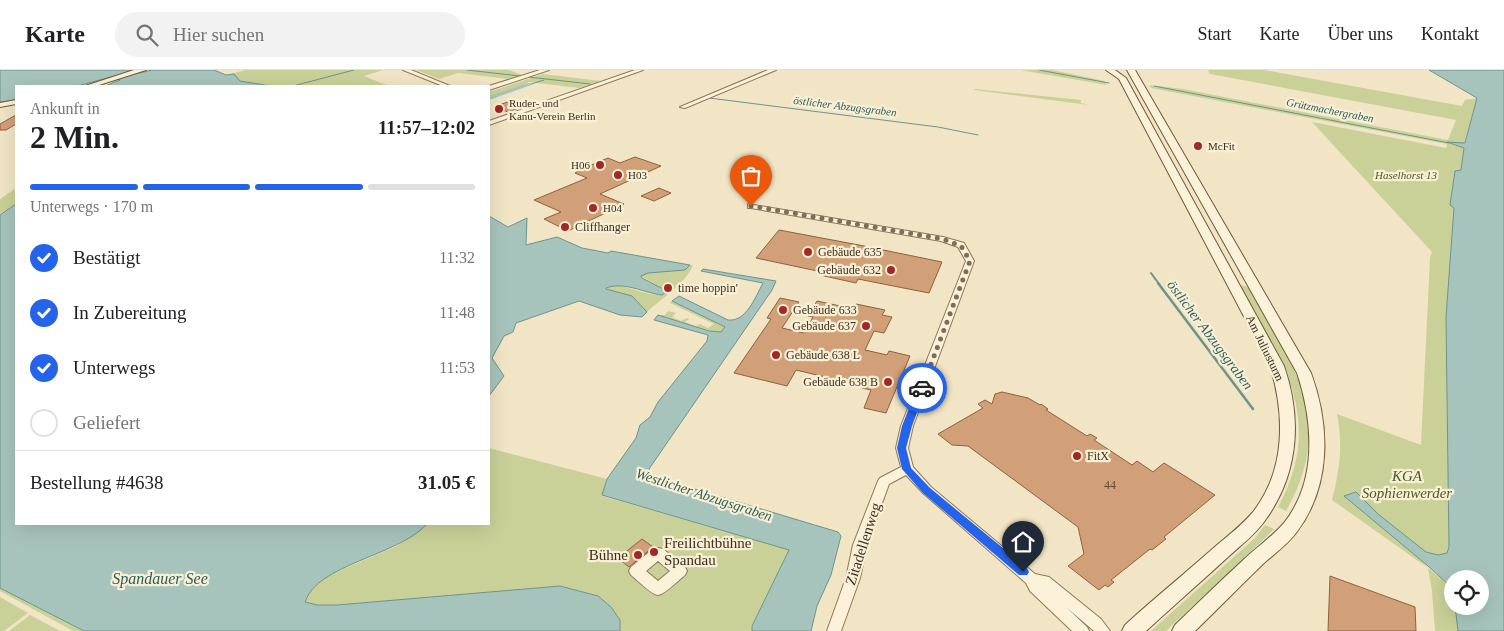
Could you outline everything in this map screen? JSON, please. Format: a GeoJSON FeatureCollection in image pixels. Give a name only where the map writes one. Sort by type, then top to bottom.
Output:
{"type":"FeatureCollection","features":[{"type":"Feature","properties":{"kind":"main road","name":"Am Juliusturm"},"geometry":{"type":"LineString","coordinates":[[1110,70],[1122,78],[1276,366],[1286,398],[1290,424],[1288,448],[1281,473],[1263,510],[1243,533],[1132,631]]}},
{"type":"Feature","properties":{"kind":"main road","name":"Am Juliusturm"},"geometry":{"type":"LineString","coordinates":[[1131,70],[1304,373],[1314,403],[1318,430],[1319,457],[1312,485],[1291,526],[1182,631]]}},
{"type":"Feature","properties":{"kind":"main road"},"geometry":{"type":"LineString","coordinates":[[92,85],[139,71]]}},
{"type":"Feature","properties":{"kind":"main road"},"geometry":{"type":"LineString","coordinates":[[0,105],[15,102]]}},
{"type":"Feature","properties":{"kind":"main road"},"geometry":{"type":"LineString","coordinates":[[1136,103],[1150,104]]}},
{"type":"Feature","properties":{"kind":"street"},"geometry":{"type":"LineString","coordinates":[[406,70],[444,85]]}},
{"type":"Feature","properties":{"kind":"street"},"geometry":{"type":"LineString","coordinates":[[490,88],[546,70]]}},
{"type":"Feature","properties":{"kind":"street"},"geometry":{"type":"LineString","coordinates":[[490,123],[640,70]]}},
{"type":"Feature","properties":{"kind":"street"},"geometry":{"type":"LineString","coordinates":[[683,106],[773,70]]}},
{"type":"Feature","properties":{"kind":"street"},"geometry":{"type":"LineString","coordinates":[[520,72],[528,76]]}},
{"type":"Feature","properties":{"kind":"street"},"geometry":{"type":"LineString","coordinates":[[751,206],[943,239],[961,246],[966,252],[970,261],[907,426],[902,448],[907,469],[927,490],[1031,579],[1035,587],[1082,631]]}},
{"type":"Feature","properties":{"kind":"street","name":"Zitadellenweg"},"geometry":{"type":"LineString","coordinates":[[834,631],[853,578],[860,545],[884,481],[907,469]]}},
{"type":"Feature","properties":{"kind":"street"},"geometry":{"type":"LineString","coordinates":[[1031,579],[1044,582],[1096,623],[1103,631]]}},
{"type":"Feature","properties":{"kind":"green space"},"geometry":{"type":"Polygon","coordinates":[[[245,70],[383,70],[364,76],[386,85],[265,85],[240,81],[231,74],[245,70]]]}},
{"type":"Feature","properties":{"kind":"green space"},"geometry":{"type":"Polygon","coordinates":[[[416,70],[509,70],[522,75],[508,79],[458,73],[439,79],[416,70]]]}},
{"type":"Feature","properties":{"kind":"green space"},"geometry":{"type":"Polygon","coordinates":[[[1020,70],[1052,70],[1104,81],[1107,85],[1020,70]]]}},
{"type":"Feature","properties":{"kind":"green space"},"geometry":{"type":"Polygon","coordinates":[[[1208,70],[1264,70],[1462,106],[1465,100],[1477,98],[1465,143],[1448,143],[1464,148],[1461,171],[1455,172],[1450,205],[1454,208],[1446,317],[1449,547],[1447,553],[1438,555],[1426,552],[1378,514],[1356,493],[1428,568],[1332,500],[1340,457],[1337,414],[1421,445],[1430,258],[1432,252],[1312,122],[1446,148],[1447,144],[1151,88],[1149,85],[1183,89],[1448,140],[1456,120],[1210,74],[1208,70]]]}},
{"type":"Feature","properties":{"kind":"green space"},"geometry":{"type":"Polygon","coordinates":[[[543,74],[601,81],[579,88],[529,82],[526,83],[531,84],[490,98],[490,92],[543,74]]]}},
{"type":"Feature","properties":{"kind":"green space"},"geometry":{"type":"Polygon","coordinates":[[[974,90],[1081,100],[1081,103],[1089,105],[974,90]]]}},
{"type":"Feature","properties":{"kind":"green space"},"geometry":{"type":"Polygon","coordinates":[[[15,189],[15,205],[0,214],[0,199],[15,189]]]}},
{"type":"Feature","properties":{"kind":"green space"},"geometry":{"type":"Polygon","coordinates":[[[690,265],[693,265],[685,278],[647,312],[632,296],[605,289],[615,284],[649,294],[662,295],[667,291],[641,276],[648,273],[685,270],[690,265]]]}},
{"type":"Feature","properties":{"kind":"green space"},"geometry":{"type":"Polygon","coordinates":[[[1240,285],[1249,287],[1281,342],[1303,395],[1308,422],[1308,449],[1301,479],[1286,511],[1278,507],[1292,475],[1298,446],[1298,418],[1293,392],[1283,365],[1240,285]]]}},
{"type":"Feature","properties":{"kind":"green space"},"geometry":{"type":"Polygon","coordinates":[[[672,301],[725,327],[722,332],[709,331],[658,315],[665,315],[668,311],[676,313],[672,317],[681,321],[687,318],[689,319],[685,322],[696,326],[700,324],[708,328],[714,324],[670,303],[672,301]]]}},
{"type":"Feature","properties":{"kind":"green space"},"geometry":{"type":"Polygon","coordinates":[[[490,448],[607,479],[602,496],[790,550],[752,626],[752,631],[620,631],[620,620],[611,607],[598,596],[560,586],[337,605],[317,605],[305,602],[308,592],[322,578],[397,546],[426,525],[490,525],[490,448]]]}},
{"type":"Feature","properties":{"kind":"green space"},"geometry":{"type":"Polygon","coordinates":[[[1265,525],[1274,529],[1166,631],[1151,631],[1255,538],[1265,525]]]}},
{"type":"Feature","properties":{"kind":"green space"},"geometry":{"type":"Polygon","coordinates":[[[1428,568],[1444,581],[1444,615],[1457,615],[1458,631],[1435,631],[1428,568]]]}},
{"type":"Feature","properties":{"kind":"green space"},"geometry":{"type":"Polygon","coordinates":[[[0,588],[84,631],[73,631],[0,591],[0,588]]]}},
{"type":"Feature","properties":{"kind":"green space"},"geometry":{"type":"Polygon","coordinates":[[[0,597],[28,613],[4,631],[0,631],[0,597]]]}},
{"type":"Feature","properties":{"kind":"green space"},"geometry":{"type":"Polygon","coordinates":[[[30,615],[60,631],[9,631],[30,615]]]}},
{"type":"Feature","properties":{"kind":"water"},"geometry":{"type":"Polygon","coordinates":[[[0,70],[133,70],[133,72],[140,73],[152,70],[214,70],[226,75],[234,74],[240,81],[265,85],[108,85],[120,80],[111,77],[81,85],[15,85],[15,100],[0,102],[0,70]]]}},
{"type":"Feature","properties":{"kind":"water"},"geometry":{"type":"Polygon","coordinates":[[[1429,70],[1504,70],[1504,631],[1458,631],[1456,615],[1489,615],[1489,570],[1444,570],[1444,581],[1344,496],[1356,492],[1378,514],[1426,552],[1438,555],[1447,553],[1449,547],[1446,317],[1454,208],[1450,205],[1455,171],[1461,170],[1464,148],[1447,142],[1465,143],[1477,98],[1429,70]]]}},
{"type":"Feature","properties":{"kind":"water","name":"Spandauer See"},"geometry":{"type":"Polygon","coordinates":[[[15,205],[15,525],[426,525],[414,535],[397,544],[325,578],[312,589],[305,602],[317,605],[337,605],[560,586],[598,596],[611,607],[620,620],[620,631],[84,631],[0,588],[0,215],[15,205]]]}},
{"type":"Feature","properties":{"kind":"water"},"geometry":{"type":"Polygon","coordinates":[[[490,217],[508,227],[527,218],[526,245],[557,237],[582,248],[608,253],[611,251],[690,265],[685,270],[648,273],[641,276],[667,291],[662,295],[620,286],[606,288],[632,296],[647,312],[642,317],[620,315],[579,301],[516,323],[513,332],[504,336],[492,358],[504,376],[490,395],[490,217]]]}},
{"type":"Feature","properties":{"kind":"water","name":"Westlicher Abzugsgraben"},"geometry":{"type":"Polygon","coordinates":[[[703,269],[776,281],[772,290],[649,469],[651,475],[658,478],[838,532],[841,536],[831,575],[817,606],[811,631],[752,631],[752,626],[789,550],[602,495],[607,479],[636,438],[640,425],[650,417],[658,402],[707,341],[708,335],[654,320],[658,315],[709,331],[721,332],[725,327],[672,301],[679,296],[728,320],[734,320],[749,308],[763,283],[701,271],[703,269]]]}},
{"type":"Feature","properties":{"kind":"building"},"geometry":{"type":"Polygon","coordinates":[[[510,101],[524,106],[508,112],[494,107],[510,101]]]}},
{"type":"Feature","properties":{"kind":"building"},"geometry":{"type":"Polygon","coordinates":[[[15,116],[15,125],[6,130],[0,130],[0,124],[15,116]]]}},
{"type":"Feature","properties":{"kind":"building"},"geometry":{"type":"Polygon","coordinates":[[[635,157],[661,166],[600,194],[624,204],[568,231],[544,219],[561,212],[534,200],[587,178],[575,173],[584,168],[608,158],[620,163],[635,157]]]}},
{"type":"Feature","properties":{"kind":"building"},"geometry":{"type":"Polygon","coordinates":[[[659,188],[671,193],[654,201],[641,196],[659,188]]]}},
{"type":"Feature","properties":{"kind":"building"},"geometry":{"type":"Polygon","coordinates":[[[779,230],[942,262],[929,293],[858,279],[856,283],[820,275],[822,272],[756,258],[779,230]]]}},
{"type":"Feature","properties":{"kind":"building"},"geometry":{"type":"Polygon","coordinates":[[[780,298],[799,302],[782,328],[804,333],[813,317],[808,316],[817,301],[854,309],[856,304],[885,310],[882,315],[892,317],[884,333],[874,331],[865,350],[887,355],[889,351],[910,356],[886,413],[864,408],[871,390],[862,388],[863,386],[796,370],[787,386],[734,373],[771,319],[767,318],[780,298]]]}},
{"type":"Feature","properties":{"kind":"building"},"geometry":{"type":"Polygon","coordinates":[[[1002,392],[1028,398],[1041,404],[1048,409],[1046,410],[1087,436],[1090,434],[1097,438],[1094,440],[1132,465],[1137,461],[1153,472],[1164,463],[1215,495],[1164,537],[1166,539],[1152,550],[1150,549],[1111,580],[1114,582],[1108,587],[1105,585],[1099,590],[1068,566],[1084,554],[1078,527],[968,446],[952,445],[938,434],[983,408],[978,404],[985,400],[992,404],[995,394],[1002,392]]]}},
{"type":"Feature","properties":{"kind":"building","name":"Bühne"},"geometry":{"type":"Polygon","coordinates":[[[642,539],[653,547],[629,567],[618,558],[642,539]]]}},
{"type":"Feature","properties":{"kind":"building"},"geometry":{"type":"Polygon","coordinates":[[[1330,576],[1415,607],[1416,631],[1328,631],[1330,576]]]}},
{"type":"Feature","properties":{"kind":"waterway","name":"östlicher Abzugsgraben"},"geometry":{"type":"LineString","coordinates":[[297,85],[354,70]]}},
{"type":"Feature","properties":{"kind":"waterway","name":"östlicher Abzugsgraben"},"geometry":{"type":"LineString","coordinates":[[467,70],[590,84]]}},
{"type":"Feature","properties":{"kind":"waterway","name":"Grützmachergraben"},"geometry":{"type":"LineString","coordinates":[[1039,70],[1109,83]]}},
{"type":"Feature","properties":{"kind":"waterway","name":"östlicher Abzugsgraben"},"geometry":{"type":"LineString","coordinates":[[531,84],[544,80]]}},
{"type":"Feature","properties":{"kind":"waterway"},"geometry":{"type":"LineString","coordinates":[[490,98],[531,84]]}},
{"type":"Feature","properties":{"kind":"waterway","name":"Grützmachergraben"},"geometry":{"type":"LineString","coordinates":[[1154,86],[1449,143]]}},
{"type":"Feature","properties":{"kind":"waterway","name":"östlicher Abzugsgraben"},"geometry":{"type":"LineString","coordinates":[[709,98],[938,127],[978,135]]}},
{"type":"Feature","properties":{"kind":"waterway","name":"östlicher Abzugsgraben"},"geometry":{"type":"LineString","coordinates":[[1151,273],[1159,284]]}},
{"type":"Feature","properties":{"kind":"waterway","name":"östlicher Abzugsgraben"},"geometry":{"type":"LineString","coordinates":[[1158,283],[1253,409]]}},
{"type":"Feature","properties":{"kind":"way so far"},"geometry":{"type":"LineString","coordinates":[[751,206],[943,239],[961,246],[970,261],[922,388]]}},
{"type":"Feature","properties":{"kind":"place","name":"Ruder- und Kanu-Verein Berlin"},"geometry":{"type":"Point","coordinates":[499,109]}},
{"type":"Feature","properties":{"kind":"place","name":"McFit"},"geometry":{"type":"Point","coordinates":[1198,146]}},
{"type":"Feature","properties":{"kind":"place","name":"H06"},"geometry":{"type":"Point","coordinates":[600,165]}},
{"type":"Feature","properties":{"kind":"place","name":"H03"},"geometry":{"type":"Point","coordinates":[618,175]}},
{"type":"Feature","properties":{"kind":"place","name":"H04"},"geometry":{"type":"Point","coordinates":[593,208]}},
{"type":"Feature","properties":{"kind":"place","name":"Cliffhanger"},"geometry":{"type":"Point","coordinates":[565,227]}},
{"type":"Feature","properties":{"kind":"place","name":"Gebäude 635"},"geometry":{"type":"Point","coordinates":[808,252]}},
{"type":"Feature","properties":{"kind":"place","name":"Gebäude 632"},"geometry":{"type":"Point","coordinates":[891,270]}},
{"type":"Feature","properties":{"kind":"place","name":"time hoppin'"},"geometry":{"type":"Point","coordinates":[668,288]}},
{"type":"Feature","properties":{"kind":"place","name":"Gebäude 633"},"geometry":{"type":"Point","coordinates":[783,310]}},
{"type":"Feature","properties":{"kind":"place","name":"Gebäude 637"},"geometry":{"type":"Point","coordinates":[866,326]}},
{"type":"Feature","properties":{"kind":"place","name":"Gebäude 638 L"},"geometry":{"type":"Point","coordinates":[776,355]}},
{"type":"Feature","properties":{"kind":"place","name":"Gebäude 638 B"},"geometry":{"type":"Point","coordinates":[888,382]}},
{"type":"Feature","properties":{"kind":"place","name":"FitX"},"geometry":{"type":"Point","coordinates":[1077,456]}},
{"type":"Feature","properties":{"kind":"place","name":"Freilichtbühne Spandau"},"geometry":{"type":"Point","coordinates":[654,552]}},
{"type":"Feature","properties":{"kind":"place","name":"Bühne"},"geometry":{"type":"Point","coordinates":[638,555]}},
{"type":"Feature","properties":{"kind":"route"},"geometry":{"type":"LineString","coordinates":[[922,388],[907,426],[902,448],[907,469],[927,490],[1023,572]]}},
{"type":"Feature","properties":{"kind":"park label","name":"Haselhorst 13"},"geometry":{"type":"Point","coordinates":[1406,175]}},
{"type":"Feature","properties":{"kind":"park label","name":"KGA Sophienwerder"},"geometry":{"type":"Point","coordinates":[1407,484]}}]}
